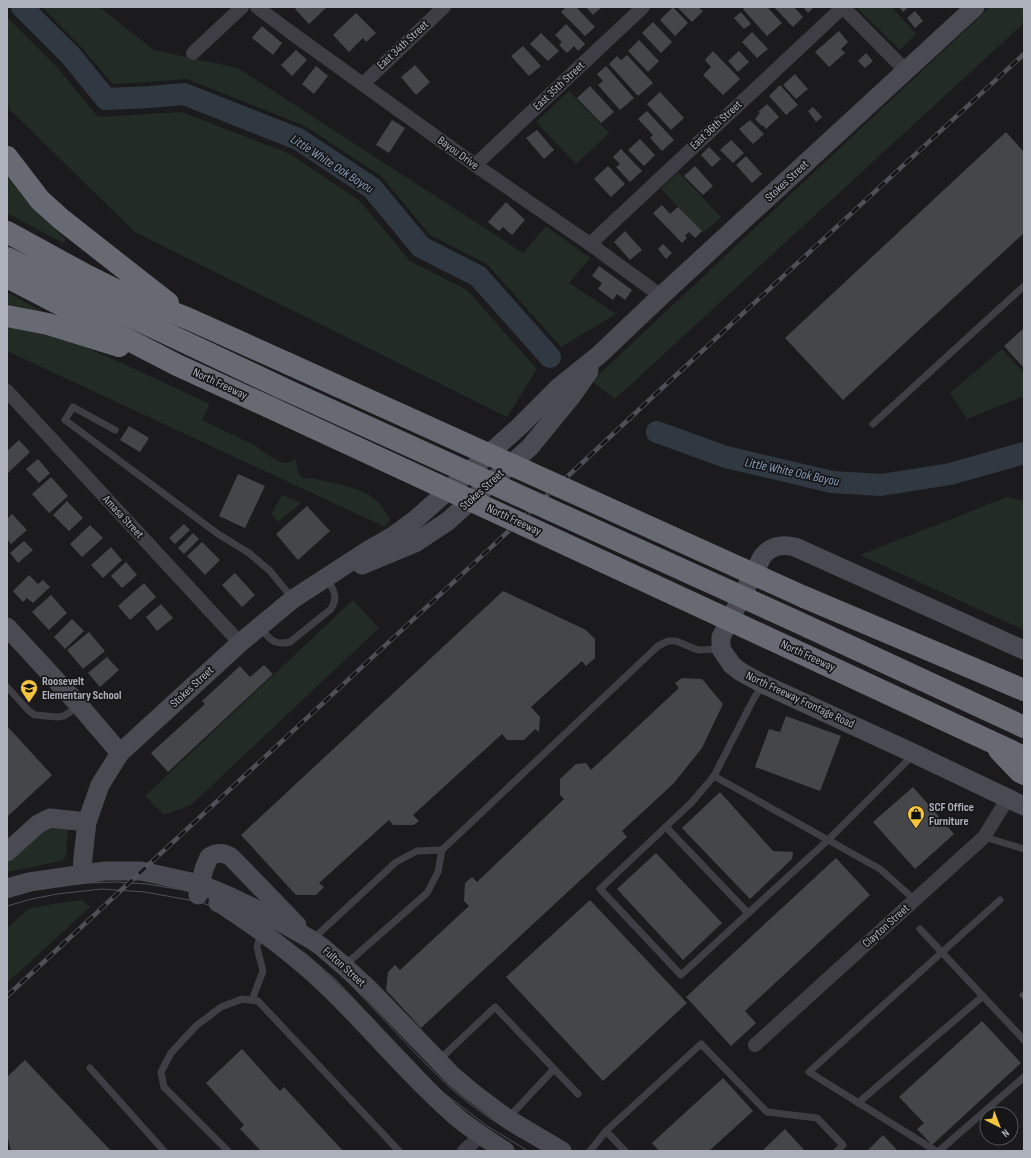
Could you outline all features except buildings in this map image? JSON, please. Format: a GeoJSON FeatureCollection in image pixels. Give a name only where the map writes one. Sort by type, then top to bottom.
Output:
{"type":"FeatureCollection","features":[{"type":"Feature","properties":{"kind":"highway"},"geometry":{"type":"LineString","coordinates":[[7,156],[40,200],[60,220],[189,319]]}},
{"type":"Feature","properties":{"kind":"highway"},"geometry":{"type":"LineString","coordinates":[[7,232],[108,286],[189,319],[804,597],[1020,687]]}},
{"type":"Feature","properties":{"kind":"highway","name":"North Freeway"},"geometry":{"type":"LineString","coordinates":[[7,258],[282,388],[792,619],[1024,727]]}},
{"type":"Feature","properties":{"kind":"highway","name":"North Freeway"},"geometry":{"type":"LineString","coordinates":[[7,277],[177,365],[1024,757]]}},
{"type":"Feature","properties":{"kind":"highway"},"geometry":{"type":"LineString","coordinates":[[7,316],[48,324],[177,365]]}},
{"type":"Feature","properties":{"kind":"highway"},"geometry":{"type":"LineString","coordinates":[[992,742],[1020,772],[1024,774]]}},
{"type":"Feature","properties":{"kind":"street"},"geometry":{"type":"LineString","coordinates":[[193,53],[242,7]]}},
{"type":"Feature","properties":{"kind":"street","name":"Bayou Drive"},"geometry":{"type":"LineString","coordinates":[[258,7],[286,29],[475,165],[590,244],[661,296]]}},
{"type":"Feature","properties":{"kind":"street","name":"East 34th Street"},"geometry":{"type":"LineString","coordinates":[[363,84],[444,7]]}},
{"type":"Feature","properties":{"kind":"street","name":"East 35th Street"},"geometry":{"type":"LineString","coordinates":[[475,165],[643,7]]}},
{"type":"Feature","properties":{"kind":"street"},"geometry":{"type":"LineString","coordinates":[[843,7],[906,70]]}},
{"type":"Feature","properties":{"kind":"street","name":"East 36th Street"},"geometry":{"type":"LineString","coordinates":[[590,244],[843,7]]}},
{"type":"Feature","properties":{"kind":"street","name":"Stokes Street"},"geometry":{"type":"LineString","coordinates":[[82,874],[87,822],[100,785],[120,753],[259,626],[293,599],[393,536],[415,520],[520,426],[559,387],[600,355],[661,296],[975,7]]}},
{"type":"Feature","properties":{"kind":"street","name":"Amasa Street"},"geometry":{"type":"LineString","coordinates":[[7,392],[240,643]]}},
{"type":"Feature","properties":{"kind":"street"},"geometry":{"type":"LineString","coordinates":[[721,649],[721,637],[762,557],[766,552],[774,547],[783,545],[795,547],[1024,650]]}},
{"type":"Feature","properties":{"kind":"street"},"geometry":{"type":"LineString","coordinates":[[7,627],[79,705],[120,753]]}},
{"type":"Feature","properties":{"kind":"street","name":"North Freeway Frontage Road"},"geometry":{"type":"LineString","coordinates":[[721,649],[732,665],[741,672],[763,684],[1016,802]]}},
{"type":"Feature","properties":{"kind":"street","name":"Clayton Street"},"geometry":{"type":"LineString","coordinates":[[755,1045],[984,837],[1016,802]]}},
{"type":"Feature","properties":{"kind":"street"},"geometry":{"type":"LineString","coordinates":[[7,852],[38,824],[50,818],[87,822]]}},
{"type":"Feature","properties":{"kind":"street"},"geometry":{"type":"LineString","coordinates":[[199,890],[204,869],[209,857],[218,853],[227,854],[312,940]]}},
{"type":"Feature","properties":{"kind":"street","name":"Fulton Street"},"geometry":{"type":"LineString","coordinates":[[7,888],[29,882],[105,871],[141,871],[199,890],[229,896],[264,913],[312,940],[344,966],[371,991],[453,1076],[508,1119],[562,1151]]}},
{"type":"Feature","properties":{"kind":"street","name":"Fulton Street"},"geometry":{"type":"LineString","coordinates":[[199,890],[262,931],[307,967],[326,984],[415,1079],[452,1113],[505,1151]]}},
{"type":"Feature","properties":{"kind":"street"},"geometry":{"type":"LineString","coordinates":[[464,1151],[481,1135]]}},
{"type":"Feature","properties":{"kind":"lane"},"geometry":{"type":"LineString","coordinates":[[873,424],[1024,286]]}},
{"type":"Feature","properties":{"kind":"lane"},"geometry":{"type":"LineString","coordinates":[[115,430],[73,407],[66,420],[218,534],[250,553],[270,571],[293,599]]}},
{"type":"Feature","properties":{"kind":"lane"},"geometry":{"type":"LineString","coordinates":[[259,626],[270,640],[283,644],[290,642],[331,609],[335,602],[335,593],[326,578]]}},
{"type":"Feature","properties":{"kind":"lane"},"geometry":{"type":"LineString","coordinates":[[344,966],[427,893],[438,872],[442,850],[658,646],[668,641],[676,641],[698,650],[721,649]]}},
{"type":"Feature","properties":{"kind":"lane"},"geometry":{"type":"LineString","coordinates":[[763,684],[753,700],[714,776],[692,802],[600,889],[681,975],[828,840],[915,754]]}},
{"type":"Feature","properties":{"kind":"lane"},"geometry":{"type":"LineString","coordinates":[[7,686],[29,711],[35,715],[57,717],[64,716],[79,705]]}},
{"type":"Feature","properties":{"kind":"lane"},"geometry":{"type":"LineString","coordinates":[[714,776],[880,869],[915,900]]}},
{"type":"Feature","properties":{"kind":"lane"},"geometry":{"type":"LineString","coordinates":[[666,827],[748,914]]}},
{"type":"Feature","properties":{"kind":"lane"},"geometry":{"type":"LineString","coordinates":[[984,837],[1024,849]]}},
{"type":"Feature","properties":{"kind":"lane"},"geometry":{"type":"LineString","coordinates":[[312,940],[396,862],[417,851],[442,850]]}},
{"type":"Feature","properties":{"kind":"lane"},"geometry":{"type":"LineString","coordinates":[[1000,900],[809,1072],[938,1151],[1024,1077]]}},
{"type":"Feature","properties":{"kind":"lane"},"geometry":{"type":"LineString","coordinates":[[920,929],[1024,1040]]}},
{"type":"Feature","properties":{"kind":"lane"},"geometry":{"type":"LineString","coordinates":[[252,1000],[263,972],[257,947],[262,931]]}},
{"type":"Feature","properties":{"kind":"lane"},"geometry":{"type":"LineString","coordinates":[[858,1103],[983,996]]}},
{"type":"Feature","properties":{"kind":"lane"},"geometry":{"type":"LineString","coordinates":[[228,1151],[164,1087],[161,1072],[171,1053],[196,1026],[221,1007],[242,999],[258,1001],[399,1151]]}},
{"type":"Feature","properties":{"kind":"lane"},"geometry":{"type":"LineString","coordinates":[[438,1061],[495,1007],[578,1094]]}},
{"type":"Feature","properties":{"kind":"lane"},"geometry":{"type":"LineString","coordinates":[[590,1151],[606,1131],[701,1044],[767,1112],[817,1118],[843,1145],[837,1151]]}},
{"type":"Feature","properties":{"kind":"lane"},"geometry":{"type":"LineString","coordinates":[[90,1068],[164,1151]]}},
{"type":"Feature","properties":{"kind":"lane"},"geometry":{"type":"LineString","coordinates":[[508,1119],[554,1069]]}},
{"type":"Feature","properties":{"kind":"lane"},"geometry":{"type":"LineString","coordinates":[[606,1131],[625,1151]]}},
{"type":"Feature","properties":{"kind":"shaded area"},"geometry":{"type":"Polygon","coordinates":[[[42,7],[99,7],[154,50],[238,68],[523,253],[546,226],[590,258],[569,283],[616,314],[561,347],[487,264],[430,235],[382,177],[305,126],[187,79],[113,84],[81,47],[42,7]]]}},
{"type":"Feature","properties":{"kind":"shaded area"},"geometry":{"type":"Polygon","coordinates":[[[858,7],[892,7],[916,34],[900,50],[860,11],[858,7]]]}},
{"type":"Feature","properties":{"kind":"shaded area"},"geometry":{"type":"Polygon","coordinates":[[[990,7],[1024,7],[1024,23],[615,399],[592,381],[990,7]]]}},
{"type":"Feature","properties":{"kind":"shaded area"},"geometry":{"type":"Polygon","coordinates":[[[7,17],[58,68],[98,117],[182,112],[290,154],[360,201],[410,261],[467,290],[537,369],[507,417],[135,232],[10,110],[7,101],[7,17]]]}},
{"type":"Feature","properties":{"kind":"shaded area"},"geometry":{"type":"Polygon","coordinates":[[[569,91],[609,133],[576,164],[536,122],[569,91]]]}},
{"type":"Feature","properties":{"kind":"shaded area"},"geometry":{"type":"Polygon","coordinates":[[[678,172],[721,217],[703,233],[661,189],[678,172]]]}},
{"type":"Feature","properties":{"kind":"shaded area"},"geometry":{"type":"Polygon","coordinates":[[[7,176],[31,206],[65,239],[65,242],[63,243],[7,213],[7,176]]]}},
{"type":"Feature","properties":{"kind":"shaded area"},"geometry":{"type":"Polygon","coordinates":[[[7,292],[43,312],[43,313],[7,304],[7,292]]]}},
{"type":"Feature","properties":{"kind":"shaded area"},"geometry":{"type":"Polygon","coordinates":[[[7,325],[84,347],[210,404],[202,420],[256,446],[269,456],[281,462],[287,463],[296,459],[299,474],[303,478],[312,478],[344,485],[367,494],[378,502],[390,520],[385,527],[7,351],[7,325]]]}},
{"type":"Feature","properties":{"kind":"shaded area"},"geometry":{"type":"Polygon","coordinates":[[[1002,349],[1024,373],[1024,396],[967,419],[950,393],[1002,349]]]}},
{"type":"Feature","properties":{"kind":"shaded area"},"geometry":{"type":"Polygon","coordinates":[[[282,495],[301,503],[278,522],[271,514],[282,495]]]}},
{"type":"Feature","properties":{"kind":"shaded area"},"geometry":{"type":"Polygon","coordinates":[[[1007,497],[1024,501],[1024,630],[860,555],[1007,497]]]}},
{"type":"Feature","properties":{"kind":"shaded area"},"geometry":{"type":"Polygon","coordinates":[[[353,600],[379,628],[191,805],[164,815],[145,796],[353,600]]]}},
{"type":"Feature","properties":{"kind":"shaded area"},"geometry":{"type":"Polygon","coordinates":[[[48,826],[68,828],[65,858],[61,861],[7,872],[7,860],[48,826]]]}},
{"type":"Feature","properties":{"kind":"shaded area"},"geometry":{"type":"Polygon","coordinates":[[[81,900],[90,907],[7,983],[7,929],[28,909],[81,900]]]}},
{"type":"Feature","properties":{"kind":"waterway","name":"Little White Oak Bayou"},"geometry":{"type":"LineString","coordinates":[[22,7],[71,56],[106,99],[184,94],[298,139],[372,188],[421,247],[478,276],[550,357]]}},
{"type":"Feature","properties":{"kind":"waterway","name":"Little White Oak Bayou"},"geometry":{"type":"LineString","coordinates":[[657,432],[726,457],[832,482],[881,485],[950,474],[1024,453]]}},
{"type":"Feature","properties":{"kind":"tram line"},"geometry":{"type":"LineString","coordinates":[[7,898],[34,890],[56,886],[117,882],[147,884],[183,890],[238,907],[258,916],[309,947],[341,974],[417,1055],[447,1085],[470,1104],[516,1135],[544,1151]]}},
{"type":"Feature","properties":{"kind":"tram line"},"geometry":{"type":"LineString","coordinates":[[7,906],[57,894],[102,889],[145,892],[200,902],[245,919],[266,929],[306,954],[336,980],[441,1091],[487,1126],[528,1151]]}},
{"type":"Feature","properties":{"kind":"railway"},"geometry":{"type":"LineString","coordinates":[[7,996],[1024,54]]}},
{"type":"Feature","properties":{"kind":"place","name":"Roosevelt Elementary School"},"geometry":{"type":"Point","coordinates":[29,703]}},
{"type":"Feature","properties":{"kind":"place","name":"SCF Office Furniture"},"geometry":{"type":"Point","coordinates":[916,829]}}]}
